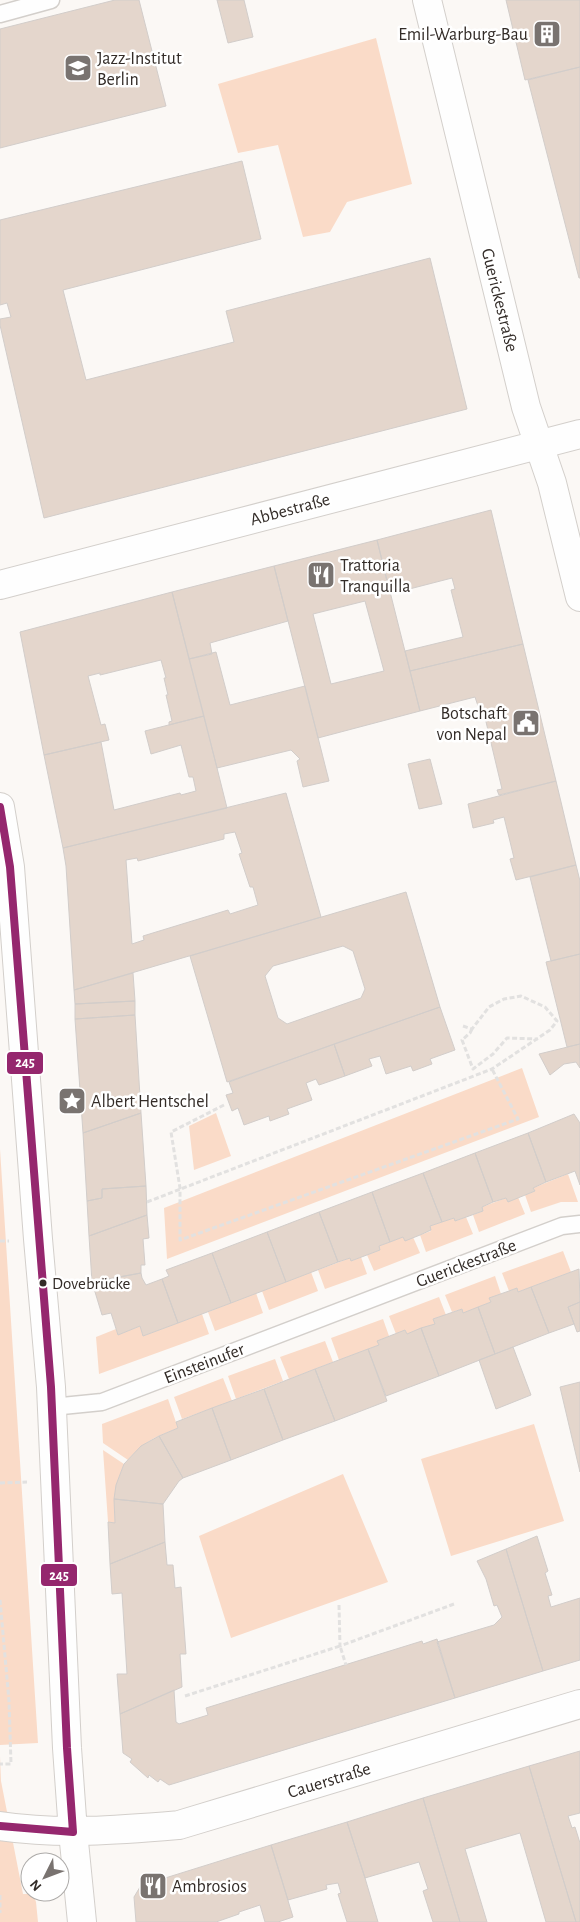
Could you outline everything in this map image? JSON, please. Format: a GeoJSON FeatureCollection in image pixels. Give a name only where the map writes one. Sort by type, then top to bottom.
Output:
{"type":"FeatureCollection","features":[{"type":"Feature","properties":{"kind":"street","name":"Guerickestraße"},"geometry":{"type":"LineString","coordinates":[[427,0],[526,407],[552,483],[580,597]]}},
{"type":"Feature","properties":{"kind":"street","name":"Abbestraße"},"geometry":{"type":"LineString","coordinates":[[0,584],[580,434]]}},
{"type":"Feature","properties":{"kind":"street"},"geometry":{"type":"LineString","coordinates":[[0,807],[10,867],[52,1407],[67,1748],[82,1922]]}},
{"type":"Feature","properties":{"kind":"street","name":"Cauerstraße"},"geometry":{"type":"LineString","coordinates":[[0,1826],[74,1832],[127,1830],[179,1825],[580,1704]]}},
{"type":"Feature","properties":{"kind":"lane"},"geometry":{"type":"LineString","coordinates":[[0,14],[51,0]]}},
{"type":"Feature","properties":{"kind":"lane","name":"Guerickestraße"},"geometry":{"type":"LineString","coordinates":[[354,1306],[562,1226],[580,1224]]}},
{"type":"Feature","properties":{"kind":"lane","name":"Einsteinufer"},"geometry":{"type":"LineString","coordinates":[[52,1407],[102,1402],[354,1306]]}},
{"type":"Feature","properties":{"kind":"path"},"geometry":{"type":"LineString","coordinates":[[147,1202],[492,1069],[538,1039],[550,1030],[557,1021],[545,1007],[521,996],[504,999],[489,1007],[470,1033],[462,1040],[473,1069],[493,1054],[507,1038],[538,1039]]}},
{"type":"Feature","properties":{"kind":"path"},"geometry":{"type":"LineString","coordinates":[[463,1026],[472,1029]]}},
{"type":"Feature","properties":{"kind":"path"},"geometry":{"type":"LineString","coordinates":[[224,1105],[171,1132],[180,1188],[180,1240],[518,1119],[492,1069]]}},
{"type":"Feature","properties":{"kind":"path"},"geometry":{"type":"LineString","coordinates":[[0,1483],[20,1482]]}},
{"type":"Feature","properties":{"kind":"path"},"geometry":{"type":"LineString","coordinates":[[0,1600],[9,1700],[11,1764],[0,1764]]}},
{"type":"Feature","properties":{"kind":"path"},"geometry":{"type":"LineString","coordinates":[[185,1696],[340,1646],[454,1604]]}},
{"type":"Feature","properties":{"kind":"path"},"geometry":{"type":"LineString","coordinates":[[339,1606],[340,1646],[346,1665]]}},
{"type":"Feature","properties":{"kind":"path"},"geometry":{"type":"LineString","coordinates":[[0,1895],[0,1913]]}},
{"type":"Feature","properties":{"kind":"shaded area"},"geometry":{"type":"Polygon","coordinates":[[[376,38],[412,184],[347,202],[330,232],[303,237],[278,145],[238,153],[218,84],[376,38]]]}},
{"type":"Feature","properties":{"kind":"shaded area"},"geometry":{"type":"Polygon","coordinates":[[[522,1068],[539,1117],[167,1259],[164,1208],[522,1068]]]}},
{"type":"Feature","properties":{"kind":"shaded area"},"geometry":{"type":"Polygon","coordinates":[[[216,1113],[231,1156],[194,1170],[189,1126],[216,1113]]]}},
{"type":"Feature","properties":{"kind":"shaded area"},"geometry":{"type":"Polygon","coordinates":[[[0,1149],[38,1743],[0,1745],[0,1149]]]}},
{"type":"Feature","properties":{"kind":"shaded area"},"geometry":{"type":"Polygon","coordinates":[[[568,1174],[578,1202],[561,1202],[531,1212],[525,1195],[535,1191],[533,1188],[568,1174]]]}},
{"type":"Feature","properties":{"kind":"shaded area"},"geometry":{"type":"Polygon","coordinates":[[[518,1197],[525,1214],[479,1232],[473,1215],[483,1211],[482,1207],[506,1198],[518,1197]]]}},
{"type":"Feature","properties":{"kind":"shaded area"},"geometry":{"type":"Polygon","coordinates":[[[466,1217],[473,1234],[426,1252],[420,1235],[431,1231],[430,1226],[454,1218],[456,1221],[466,1217]]]}},
{"type":"Feature","properties":{"kind":"shaded area"},"geometry":{"type":"Polygon","coordinates":[[[403,1237],[405,1240],[413,1237],[420,1253],[374,1271],[367,1255],[380,1250],[379,1246],[403,1237]]]}},
{"type":"Feature","properties":{"kind":"shaded area"},"geometry":{"type":"Polygon","coordinates":[[[563,1251],[571,1272],[518,1292],[517,1288],[509,1291],[502,1273],[563,1251]]]}},
{"type":"Feature","properties":{"kind":"shaded area"},"geometry":{"type":"Polygon","coordinates":[[[361,1257],[367,1274],[325,1289],[318,1270],[350,1258],[352,1261],[361,1257]]]}},
{"type":"Feature","properties":{"kind":"shaded area"},"geometry":{"type":"Polygon","coordinates":[[[311,1272],[318,1291],[269,1310],[262,1291],[311,1272]]]}},
{"type":"Feature","properties":{"kind":"shaded area"},"geometry":{"type":"Polygon","coordinates":[[[495,1276],[501,1294],[490,1298],[491,1302],[463,1313],[462,1309],[452,1312],[445,1295],[495,1276]]]}},
{"type":"Feature","properties":{"kind":"shaded area"},"geometry":{"type":"Polygon","coordinates":[[[256,1293],[263,1313],[215,1331],[208,1312],[256,1293]]]}},
{"type":"Feature","properties":{"kind":"shaded area"},"geometry":{"type":"Polygon","coordinates":[[[439,1297],[446,1315],[433,1319],[435,1324],[407,1334],[405,1330],[396,1334],[389,1316],[439,1297]]]}},
{"type":"Feature","properties":{"kind":"shaded area"},"geometry":{"type":"Polygon","coordinates":[[[202,1314],[209,1334],[99,1374],[96,1337],[116,1329],[118,1335],[140,1326],[143,1336],[202,1314]]]}},
{"type":"Feature","properties":{"kind":"shaded area"},"geometry":{"type":"Polygon","coordinates":[[[383,1319],[389,1336],[378,1341],[379,1345],[339,1360],[331,1338],[383,1319]]]}},
{"type":"Feature","properties":{"kind":"shaded area"},"geometry":{"type":"Polygon","coordinates":[[[325,1341],[333,1362],[289,1379],[280,1357],[325,1341]]]}},
{"type":"Feature","properties":{"kind":"shaded area"},"geometry":{"type":"Polygon","coordinates":[[[275,1359],[283,1381],[236,1399],[228,1376],[275,1359]]]}},
{"type":"Feature","properties":{"kind":"shaded area"},"geometry":{"type":"Polygon","coordinates":[[[223,1378],[232,1401],[182,1419],[174,1397],[223,1378]]]}},
{"type":"Feature","properties":{"kind":"shaded area"},"geometry":{"type":"Polygon","coordinates":[[[168,1399],[178,1428],[151,1440],[128,1460],[103,1443],[102,1424],[168,1399]]]}},
{"type":"Feature","properties":{"kind":"shaded area"},"geometry":{"type":"Polygon","coordinates":[[[534,1424],[564,1521],[451,1556],[421,1459],[534,1424]]]}},
{"type":"Feature","properties":{"kind":"shaded area"},"geometry":{"type":"Polygon","coordinates":[[[103,1450],[124,1464],[116,1493],[115,1523],[108,1522],[103,1450]]]}},
{"type":"Feature","properties":{"kind":"shaded area"},"geometry":{"type":"Polygon","coordinates":[[[343,1474],[388,1582],[231,1638],[199,1536],[343,1474]]]}},
{"type":"Feature","properties":{"kind":"shaded area"},"geometry":{"type":"Polygon","coordinates":[[[0,1756],[1,1781],[20,1879],[20,1902],[36,1902],[38,1922],[0,1922],[0,1756]]]}},
{"type":"Feature","properties":{"kind":"building","name":"Jazz-Institut Berlin"},"geometry":{"type":"Polygon","coordinates":[[[115,0],[139,0],[166,106],[0,148],[0,29],[115,0]]]}},
{"type":"Feature","properties":{"kind":"building"},"geometry":{"type":"Polygon","coordinates":[[[217,0],[244,0],[253,37],[228,43],[217,0]]]}},
{"type":"Feature","properties":{"kind":"building","name":"Emil-Warburg-Bau"},"geometry":{"type":"Polygon","coordinates":[[[506,0],[580,0],[580,67],[525,80],[506,0]]]}},
{"type":"Feature","properties":{"kind":"building"},"geometry":{"type":"Polygon","coordinates":[[[580,67],[580,278],[579,278],[528,80],[580,67]]]}},
{"type":"Feature","properties":{"kind":"building"},"geometry":{"type":"Polygon","coordinates":[[[242,161],[261,239],[63,290],[86,380],[234,342],[226,311],[430,258],[467,409],[44,518],[0,325],[0,319],[11,317],[7,303],[0,305],[0,220],[242,161]]]}},
{"type":"Feature","properties":{"kind":"building"},"geometry":{"type":"Polygon","coordinates":[[[491,510],[523,644],[410,671],[405,651],[463,637],[451,590],[455,589],[452,578],[390,594],[377,540],[491,510]]]}},
{"type":"Feature","properties":{"kind":"building"},"geometry":{"type":"Polygon","coordinates":[[[377,540],[420,711],[318,738],[274,566],[377,540]],[[365,601],[313,614],[331,684],[384,671],[365,601]]]}},
{"type":"Feature","properties":{"kind":"building"},"geometry":{"type":"Polygon","coordinates":[[[274,566],[288,621],[210,643],[212,654],[189,659],[172,592],[274,566]]]}},
{"type":"Feature","properties":{"kind":"building"},"geometry":{"type":"Polygon","coordinates":[[[172,592],[204,716],[169,725],[169,722],[172,721],[166,695],[168,695],[164,678],[166,678],[161,660],[100,675],[100,673],[88,676],[101,725],[105,724],[109,740],[44,755],[20,632],[172,592]]]}},
{"type":"Feature","properties":{"kind":"building"},"geometry":{"type":"Polygon","coordinates":[[[523,644],[556,781],[499,795],[497,790],[502,789],[482,705],[478,706],[475,697],[420,711],[410,671],[523,644]]]}},
{"type":"Feature","properties":{"kind":"building"},"geometry":{"type":"Polygon","coordinates":[[[216,652],[230,705],[305,686],[329,781],[303,787],[297,761],[300,759],[291,750],[217,768],[189,659],[216,652]]]}},
{"type":"Feature","properties":{"kind":"building"},"geometry":{"type":"Polygon","coordinates":[[[204,716],[227,808],[63,848],[44,755],[101,742],[114,810],[180,793],[181,795],[196,791],[193,777],[189,777],[181,745],[151,754],[145,731],[204,716]]]}},
{"type":"Feature","properties":{"kind":"building"},"geometry":{"type":"Polygon","coordinates":[[[430,759],[442,804],[419,809],[408,764],[430,759]]]}},
{"type":"Feature","properties":{"kind":"building"},"geometry":{"type":"Polygon","coordinates":[[[556,781],[576,865],[516,880],[510,859],[514,858],[504,817],[493,820],[494,823],[473,828],[468,804],[556,781]]]}},
{"type":"Feature","properties":{"kind":"building"},"geometry":{"type":"Polygon","coordinates":[[[286,793],[321,917],[74,990],[66,866],[63,848],[286,793]],[[235,832],[224,834],[224,839],[138,861],[137,858],[126,860],[132,944],[144,940],[143,936],[228,910],[230,914],[258,905],[253,887],[250,887],[239,854],[242,853],[235,832]]]}},
{"type":"Feature","properties":{"kind":"building"},"geometry":{"type":"Polygon","coordinates":[[[576,865],[580,881],[580,954],[551,961],[530,877],[576,865]]]}},
{"type":"Feature","properties":{"kind":"building"},"geometry":{"type":"Polygon","coordinates":[[[406,892],[440,1007],[227,1082],[190,956],[406,892]],[[343,946],[273,966],[265,976],[278,1018],[287,1024],[361,998],[365,989],[353,951],[343,946]]]}},
{"type":"Feature","properties":{"kind":"building"},"geometry":{"type":"Polygon","coordinates":[[[580,954],[580,1044],[567,1047],[546,962],[580,954]]]}},
{"type":"Feature","properties":{"kind":"building"},"geometry":{"type":"Polygon","coordinates":[[[133,973],[135,1001],[75,1004],[74,990],[133,973]]]}},
{"type":"Feature","properties":{"kind":"building"},"geometry":{"type":"Polygon","coordinates":[[[135,1001],[135,1015],[75,1019],[75,1004],[135,1001]]]}},
{"type":"Feature","properties":{"kind":"building"},"geometry":{"type":"Polygon","coordinates":[[[440,1007],[455,1050],[430,1059],[432,1064],[413,1071],[411,1066],[386,1074],[380,1056],[369,1059],[372,1066],[345,1076],[334,1044],[440,1007]]]}},
{"type":"Feature","properties":{"kind":"building"},"geometry":{"type":"Polygon","coordinates":[[[135,1015],[141,1113],[83,1133],[75,1019],[135,1015]]]}},
{"type":"Feature","properties":{"kind":"building"},"geometry":{"type":"Polygon","coordinates":[[[334,1044],[345,1076],[319,1085],[316,1079],[306,1083],[312,1100],[287,1109],[289,1114],[270,1121],[269,1116],[244,1125],[238,1108],[232,1111],[226,1095],[233,1093],[229,1082],[334,1044]]]}},
{"type":"Feature","properties":{"kind":"building"},"geometry":{"type":"Polygon","coordinates":[[[580,1044],[580,1068],[576,1062],[564,1064],[550,1075],[539,1054],[580,1044]]]}},
{"type":"Feature","properties":{"kind":"building"},"geometry":{"type":"Polygon","coordinates":[[[141,1113],[146,1186],[102,1189],[102,1198],[87,1201],[83,1133],[141,1113]]]}},
{"type":"Feature","properties":{"kind":"building"},"geometry":{"type":"Polygon","coordinates":[[[574,1114],[580,1123],[580,1185],[575,1171],[546,1182],[528,1133],[574,1114]]]}},
{"type":"Feature","properties":{"kind":"building"},"geometry":{"type":"Polygon","coordinates":[[[528,1133],[546,1182],[533,1188],[535,1191],[508,1202],[506,1198],[493,1202],[475,1153],[528,1133]]]}},
{"type":"Feature","properties":{"kind":"building"},"geometry":{"type":"Polygon","coordinates":[[[475,1153],[493,1202],[482,1207],[483,1211],[455,1221],[454,1218],[442,1222],[423,1173],[475,1153]]]}},
{"type":"Feature","properties":{"kind":"building"},"geometry":{"type":"Polygon","coordinates":[[[423,1173],[442,1222],[430,1226],[431,1230],[405,1241],[403,1237],[390,1242],[372,1192],[423,1173]]]}},
{"type":"Feature","properties":{"kind":"building"},"geometry":{"type":"Polygon","coordinates":[[[146,1186],[147,1215],[89,1236],[87,1201],[102,1198],[102,1189],[146,1186]]]}},
{"type":"Feature","properties":{"kind":"building"},"geometry":{"type":"Polygon","coordinates":[[[372,1192],[390,1242],[379,1246],[380,1250],[351,1261],[350,1258],[338,1262],[319,1212],[372,1192]]]}},
{"type":"Feature","properties":{"kind":"building"},"geometry":{"type":"Polygon","coordinates":[[[319,1212],[338,1262],[286,1282],[267,1232],[319,1212]]]}},
{"type":"Feature","properties":{"kind":"building"},"geometry":{"type":"Polygon","coordinates":[[[147,1215],[149,1238],[143,1239],[145,1265],[141,1265],[141,1273],[92,1282],[89,1236],[147,1215]]]}},
{"type":"Feature","properties":{"kind":"building"},"geometry":{"type":"Polygon","coordinates":[[[267,1232],[286,1282],[231,1303],[212,1253],[267,1232]]]}},
{"type":"Feature","properties":{"kind":"building"},"geometry":{"type":"Polygon","coordinates":[[[212,1253],[231,1303],[178,1323],[162,1279],[169,1276],[166,1270],[212,1253]]]}},
{"type":"Feature","properties":{"kind":"building"},"geometry":{"type":"Polygon","coordinates":[[[579,1269],[580,1302],[568,1307],[574,1324],[549,1333],[531,1287],[579,1269]]]}},
{"type":"Feature","properties":{"kind":"building"},"geometry":{"type":"Polygon","coordinates":[[[141,1273],[146,1285],[162,1279],[178,1323],[143,1336],[140,1326],[118,1335],[111,1313],[102,1315],[92,1282],[141,1273]]]}},
{"type":"Feature","properties":{"kind":"building"},"geometry":{"type":"Polygon","coordinates":[[[531,1287],[549,1333],[495,1354],[478,1307],[491,1302],[489,1298],[517,1288],[518,1292],[531,1287]]]}},
{"type":"Feature","properties":{"kind":"building"},"geometry":{"type":"Polygon","coordinates":[[[580,1302],[580,1331],[577,1332],[568,1307],[580,1302]]]}},
{"type":"Feature","properties":{"kind":"building"},"geometry":{"type":"Polygon","coordinates":[[[478,1307],[495,1354],[439,1376],[421,1328],[435,1324],[433,1319],[462,1309],[463,1313],[478,1307]]]}},
{"type":"Feature","properties":{"kind":"building"},"geometry":{"type":"Polygon","coordinates":[[[421,1328],[439,1376],[386,1396],[368,1349],[379,1345],[377,1341],[405,1330],[407,1334],[421,1328]]]}},
{"type":"Feature","properties":{"kind":"building"},"geometry":{"type":"Polygon","coordinates":[[[513,1347],[531,1395],[496,1409],[479,1360],[513,1347]]]}},
{"type":"Feature","properties":{"kind":"building"},"geometry":{"type":"Polygon","coordinates":[[[368,1349],[387,1401],[335,1421],[315,1369],[368,1349]]]}},
{"type":"Feature","properties":{"kind":"building"},"geometry":{"type":"Polygon","coordinates":[[[315,1369],[335,1421],[283,1440],[264,1389],[315,1369]]]}},
{"type":"Feature","properties":{"kind":"building"},"geometry":{"type":"Polygon","coordinates":[[[580,1382],[580,1472],[560,1387],[580,1382]]]}},
{"type":"Feature","properties":{"kind":"building"},"geometry":{"type":"Polygon","coordinates":[[[264,1389],[283,1440],[231,1460],[212,1408],[264,1389]]]}},
{"type":"Feature","properties":{"kind":"building"},"geometry":{"type":"Polygon","coordinates":[[[212,1408],[231,1460],[183,1478],[159,1436],[178,1428],[176,1422],[212,1408]]]}},
{"type":"Feature","properties":{"kind":"building"},"geometry":{"type":"Polygon","coordinates":[[[159,1436],[183,1478],[163,1504],[114,1499],[116,1485],[124,1464],[141,1446],[159,1436]]]}},
{"type":"Feature","properties":{"kind":"building"},"geometry":{"type":"Polygon","coordinates":[[[114,1499],[163,1504],[165,1542],[110,1564],[108,1522],[115,1523],[114,1499]]]}},
{"type":"Feature","properties":{"kind":"building"},"geometry":{"type":"Polygon","coordinates":[[[537,1536],[548,1571],[545,1573],[552,1595],[548,1596],[551,1607],[580,1598],[580,1660],[543,1671],[506,1549],[537,1536]]]}},
{"type":"Feature","properties":{"kind":"building"},"geometry":{"type":"Polygon","coordinates":[[[165,1542],[167,1565],[173,1565],[175,1588],[181,1587],[186,1654],[180,1654],[182,1687],[120,1714],[117,1674],[127,1674],[122,1593],[112,1594],[110,1564],[165,1542]]]}},
{"type":"Feature","properties":{"kind":"building"},"geometry":{"type":"Polygon","coordinates":[[[506,1549],[543,1671],[455,1698],[437,1642],[494,1625],[502,1617],[497,1605],[494,1606],[486,1579],[477,1561],[506,1549]]]}},
{"type":"Feature","properties":{"kind":"building"},"geometry":{"type":"Polygon","coordinates":[[[437,1639],[455,1698],[169,1785],[160,1779],[158,1782],[149,1775],[148,1778],[130,1762],[132,1759],[123,1753],[120,1714],[174,1690],[176,1722],[179,1724],[208,1715],[206,1708],[422,1641],[423,1644],[437,1639]]]}},
{"type":"Feature","properties":{"kind":"building"},"geometry":{"type":"Polygon","coordinates":[[[580,1751],[580,1813],[568,1816],[572,1828],[575,1827],[580,1843],[580,1922],[576,1922],[529,1766],[580,1751]]]}},
{"type":"Feature","properties":{"kind":"building"},"geometry":{"type":"Polygon","coordinates":[[[529,1766],[576,1922],[546,1922],[520,1833],[465,1849],[487,1922],[460,1922],[423,1798],[529,1766]]]}},
{"type":"Feature","properties":{"kind":"building"},"geometry":{"type":"Polygon","coordinates":[[[423,1798],[460,1922],[433,1922],[423,1891],[428,1889],[419,1862],[365,1878],[347,1822],[423,1798]]]}},
{"type":"Feature","properties":{"kind":"building"},"geometry":{"type":"Polygon","coordinates":[[[347,1822],[378,1922],[347,1922],[338,1894],[341,1893],[338,1883],[326,1885],[327,1889],[288,1900],[271,1845],[347,1822]]]}},
{"type":"Feature","properties":{"kind":"building"},"geometry":{"type":"Polygon","coordinates":[[[271,1845],[293,1917],[278,1922],[265,1922],[260,1905],[216,1922],[136,1922],[134,1897],[140,1887],[271,1845]]]}},
{"type":"Feature","properties":{"kind":"transit line","name":"245"},"geometry":{"type":"LineString","coordinates":[[0,807],[10,867],[51,1387],[67,1748],[73,1832]]}},
{"type":"Feature","properties":{"kind":"transit line","name":"245"},"geometry":{"type":"LineString","coordinates":[[0,1826],[73,1832]]}},
{"type":"Feature","properties":{"kind":"place","name":"Emil-Warburg-Bau"},"geometry":{"type":"Point","coordinates":[547,34]}},
{"type":"Feature","properties":{"kind":"place","name":"Jazz-Institut Berlin"},"geometry":{"type":"Point","coordinates":[78,68]}},
{"type":"Feature","properties":{"kind":"place","name":"Trattoria Tranquilla"},"geometry":{"type":"Point","coordinates":[321,575]}},
{"type":"Feature","properties":{"kind":"place","name":"Botschaft von Nepal"},"geometry":{"type":"Point","coordinates":[526,723]}},
{"type":"Feature","properties":{"kind":"place","name":"Albert Hentschel"},"geometry":{"type":"Point","coordinates":[72,1101]}},
{"type":"Feature","properties":{"kind":"place","name":"Dovebrücke"},"geometry":{"type":"Point","coordinates":[43,1283]}},
{"type":"Feature","properties":{"kind":"place","name":"Ambrosios"},"geometry":{"type":"Point","coordinates":[153,1886]}}]}
